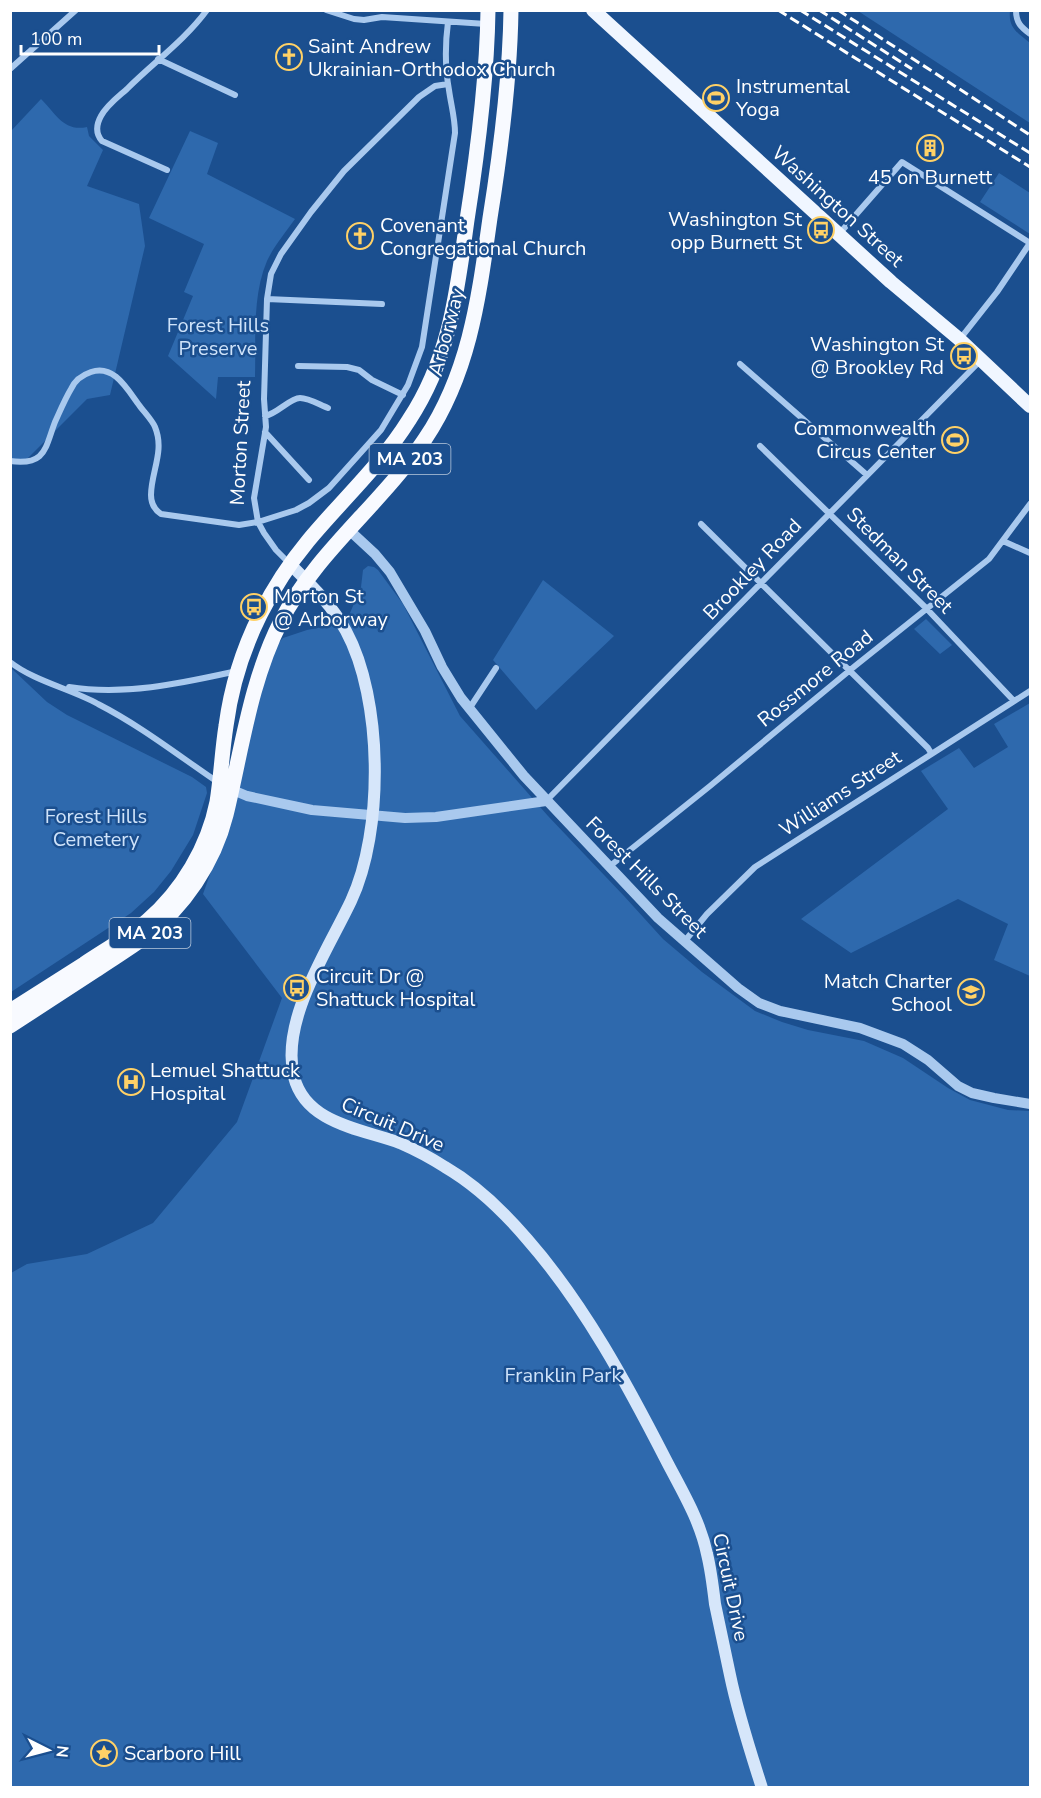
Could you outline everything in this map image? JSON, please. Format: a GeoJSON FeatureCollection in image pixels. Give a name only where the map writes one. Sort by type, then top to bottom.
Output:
{"type":"FeatureCollection","features":[{"type":"Feature","properties":{"kind":"highway","name":"Arborway"},"geometry":{"type":"LineString","coordinates":[[306,580],[416,452],[453,389],[475,315],[492,205],[505,105],[510,10]]}},
{"type":"Feature","properties":{"kind":"highway","name":"Arborway"},"geometry":{"type":"LineString","coordinates":[[290,564],[308,540],[390,448],[426,391],[439,360],[452,316],[472,187],[483,105],[488,17]]}},
{"type":"Feature","properties":{"kind":"highway"},"geometry":{"type":"LineString","coordinates":[[472,187],[479,200],[492,205]]}},
{"type":"Feature","properties":{"kind":"highway","name":"MA 203"},"geometry":{"type":"LineString","coordinates":[[10,1026],[136,944],[176,909],[192,889],[212,855],[222,830],[226,787],[227,717],[238,671],[261,613],[290,564]]}},
{"type":"Feature","properties":{"kind":"highway","name":"MA 203"},"geometry":{"type":"LineString","coordinates":[[10,1011],[134,931],[166,902],[188,873],[204,844],[215,809],[226,787],[262,664],[281,621],[306,580]]}},
{"type":"Feature","properties":{"kind":"main road","name":"Washington Street"},"geometry":{"type":"LineString","coordinates":[[593,10],[891,282],[959,339],[1030,406]]}},
{"type":"Feature","properties":{"kind":"main road","name":"Circuit Drive"},"geometry":{"type":"LineString","coordinates":[[290,564],[327,602],[350,638],[366,690],[374,755],[374,793],[364,867],[357,887],[311,982],[298,1018],[291,1052],[297,1087],[303,1098],[321,1115],[408,1147],[446,1167],[466,1181],[525,1236],[555,1274],[582,1314],[633,1395],[693,1513],[707,1552],[716,1607],[742,1726],[762,1788]]}},
{"type":"Feature","properties":{"kind":"street"},"geometry":{"type":"LineString","coordinates":[[10,69],[76,10]]}},
{"type":"Feature","properties":{"kind":"street"},"geometry":{"type":"LineString","coordinates":[[167,170],[102,141],[96,131],[99,119],[109,106],[191,29],[207,10]]}},
{"type":"Feature","properties":{"kind":"street"},"geometry":{"type":"LineString","coordinates":[[326,10],[354,19],[410,18],[448,22],[488,17]]}},
{"type":"Feature","properties":{"kind":"street"},"geometry":{"type":"LineString","coordinates":[[1016,10],[1016,18],[1020,26],[1030,34]]}},
{"type":"Feature","properties":{"kind":"street","name":"Arborway"},"geometry":{"type":"LineString","coordinates":[[10,461],[28,461],[41,456],[48,447],[71,387],[81,375],[94,370],[108,371],[119,378],[155,426],[158,436],[158,456],[150,496],[156,511],[161,514],[231,525],[258,522],[296,510],[329,488],[372,441],[386,422],[403,395],[424,339],[455,121],[448,84],[446,46],[448,22]]}},
{"type":"Feature","properties":{"kind":"street"},"geometry":{"type":"LineString","coordinates":[[158,59],[235,95]]}},
{"type":"Feature","properties":{"kind":"street","name":"Morton Street"},"geometry":{"type":"LineString","coordinates":[[290,564],[272,544],[258,522],[254,498],[265,432],[264,399],[269,281],[277,260],[311,212],[345,171],[419,97],[435,86],[448,84]]}},
{"type":"Feature","properties":{"kind":"street"},"geometry":{"type":"LineString","coordinates":[[840,234],[902,162],[1030,243],[997,292],[959,339]]}},
{"type":"Feature","properties":{"kind":"street"},"geometry":{"type":"LineString","coordinates":[[267,299],[382,304]]}},
{"type":"Feature","properties":{"kind":"street","name":"Brookley Road"},"geometry":{"type":"LineString","coordinates":[[546,801],[981,360]]}},
{"type":"Feature","properties":{"kind":"street"},"geometry":{"type":"LineString","coordinates":[[740,364],[867,475]]}},
{"type":"Feature","properties":{"kind":"street"},"geometry":{"type":"LineString","coordinates":[[298,366],[347,367],[359,370],[372,380],[403,395]]}},
{"type":"Feature","properties":{"kind":"street"},"geometry":{"type":"LineString","coordinates":[[265,416],[275,413],[298,398],[328,408]]}},
{"type":"Feature","properties":{"kind":"street"},"geometry":{"type":"LineString","coordinates":[[265,432],[309,480]]}},
{"type":"Feature","properties":{"kind":"street","name":"Stedman Street"},"geometry":{"type":"LineString","coordinates":[[760,446],[926,608],[1014,701]]}},
{"type":"Feature","properties":{"kind":"street","name":"Rossmore Road"},"geometry":{"type":"LineString","coordinates":[[610,866],[988,559],[1030,504]]}},
{"type":"Feature","properties":{"kind":"street"},"geometry":{"type":"LineString","coordinates":[[701,524],[931,753]]}},
{"type":"Feature","properties":{"kind":"street","name":"Forest Hills Street"},"geometry":{"type":"LineString","coordinates":[[348,529],[375,554],[390,572],[425,631],[442,667],[469,709],[546,801],[649,909],[738,988],[759,1003],[780,1011],[860,1028],[903,1044],[928,1060],[958,1086],[972,1093],[1030,1104]]}},
{"type":"Feature","properties":{"kind":"street"},"geometry":{"type":"LineString","coordinates":[[1003,541],[1030,553]]}},
{"type":"Feature","properties":{"kind":"street"},"geometry":{"type":"LineString","coordinates":[[10,662],[22,671],[83,696],[124,718],[226,787],[251,797],[312,810],[399,818],[436,817],[546,801]]}},
{"type":"Feature","properties":{"kind":"street"},"geometry":{"type":"LineString","coordinates":[[469,709],[496,668]]}},
{"type":"Feature","properties":{"kind":"street"},"geometry":{"type":"LineString","coordinates":[[57,685],[102,690],[145,688],[173,685],[238,671]]}},
{"type":"Feature","properties":{"kind":"street","name":"Williams Street"},"geometry":{"type":"LineString","coordinates":[[684,942],[707,914],[755,867],[1030,691]]}},
{"type":"Feature","properties":{"kind":"green space"},"geometry":{"type":"Polygon","coordinates":[[[858,11],[1010,11],[1012,26],[1030,43],[1030,123],[858,11]]]}},
{"type":"Feature","properties":{"kind":"green space"},"geometry":{"type":"Polygon","coordinates":[[[41,99],[66,124],[79,128],[87,127],[89,136],[103,150],[87,186],[139,204],[145,246],[110,395],[87,399],[26,460],[11,464],[11,131],[41,99]]]}},
{"type":"Feature","properties":{"kind":"green space","name":"Forest Hills Preserve"},"geometry":{"type":"Polygon","coordinates":[[[190,131],[218,143],[207,174],[295,219],[273,250],[262,275],[257,303],[255,377],[218,377],[216,399],[168,356],[193,296],[184,292],[204,244],[149,218],[190,131]]]}},
{"type":"Feature","properties":{"kind":"green space"},"geometry":{"type":"Polygon","coordinates":[[[999,173],[1030,193],[1030,234],[980,202],[999,173]]]}},
{"type":"Feature","properties":{"kind":"green space","name":"Franklin Park"},"geometry":{"type":"Polygon","coordinates":[[[368,566],[378,570],[403,604],[460,716],[548,816],[663,939],[702,972],[755,1011],[808,1030],[864,1041],[903,1058],[970,1100],[1008,1110],[1030,1111],[1030,1787],[11,1787],[11,1273],[27,1264],[87,1254],[153,1223],[237,1122],[282,998],[203,894],[234,807],[257,699],[273,649],[283,638],[337,624],[350,613],[361,587],[363,570],[368,566]]]}},
{"type":"Feature","properties":{"kind":"green space"},"geometry":{"type":"Polygon","coordinates":[[[543,580],[614,636],[536,710],[493,660],[543,580]]]}},
{"type":"Feature","properties":{"kind":"green space"},"geometry":{"type":"Polygon","coordinates":[[[926,619],[952,645],[940,654],[914,629],[926,619]]]}},
{"type":"Feature","properties":{"kind":"green space","name":"Forest Hills Cemetery"},"geometry":{"type":"Polygon","coordinates":[[[11,668],[47,702],[67,715],[192,777],[206,787],[207,793],[193,835],[171,871],[154,892],[131,913],[11,992],[11,668]]]}},
{"type":"Feature","properties":{"kind":"green space"},"geometry":{"type":"Polygon","coordinates":[[[1030,703],[1030,976],[994,960],[1008,924],[958,899],[851,953],[801,919],[948,809],[921,771],[959,748],[974,768],[1008,747],[994,724],[1030,703]]]}},
{"type":"Feature","properties":{"kind":"railway"},"geometry":{"type":"LineString","coordinates":[[778,10],[1030,167]]}},
{"type":"Feature","properties":{"kind":"railway"},"geometry":{"type":"LineString","coordinates":[[800,10],[1030,153]]}},
{"type":"Feature","properties":{"kind":"railway"},"geometry":{"type":"LineString","coordinates":[[819,10],[912,69]]}},
{"type":"Feature","properties":{"kind":"railway"},"geometry":{"type":"LineString","coordinates":[[838,10],[1030,135]]}},
{"type":"Feature","properties":{"kind":"place","name":"Saint Andrew Ukrainian-Orthodox Church"},"geometry":{"type":"Point","coordinates":[289,57]}},
{"type":"Feature","properties":{"kind":"place","name":"Instrumental Yoga"},"geometry":{"type":"Point","coordinates":[716,98]}},
{"type":"Feature","properties":{"kind":"place","name":"45 on Burnett"},"geometry":{"type":"Point","coordinates":[930,148]}},
{"type":"Feature","properties":{"kind":"place","name":"Washington St opp Burnett St"},"geometry":{"type":"Point","coordinates":[821,230]}},
{"type":"Feature","properties":{"kind":"place","name":"Covenant Congregational Church"},"geometry":{"type":"Point","coordinates":[360,236]}},
{"type":"Feature","properties":{"kind":"place","name":"Washington St @ Brookley Rd"},"geometry":{"type":"Point","coordinates":[964,356]}},
{"type":"Feature","properties":{"kind":"place","name":"Commonwealth Circus Center"},"geometry":{"type":"Point","coordinates":[955,440]}},
{"type":"Feature","properties":{"kind":"place","name":"Morton St @ Arborway"},"geometry":{"type":"Point","coordinates":[254,607]}},
{"type":"Feature","properties":{"kind":"place","name":"Circuit Dr @ Shattuck Hospital"},"geometry":{"type":"Point","coordinates":[297,988]}},
{"type":"Feature","properties":{"kind":"place","name":"Match Charter School"},"geometry":{"type":"Point","coordinates":[971,992]}},
{"type":"Feature","properties":{"kind":"place","name":"Lemuel Shattuck Hospital"},"geometry":{"type":"Point","coordinates":[131,1082]}},
{"type":"Feature","properties":{"kind":"place","name":"Scarboro Hill"},"geometry":{"type":"Point","coordinates":[104,1753]}}]}
